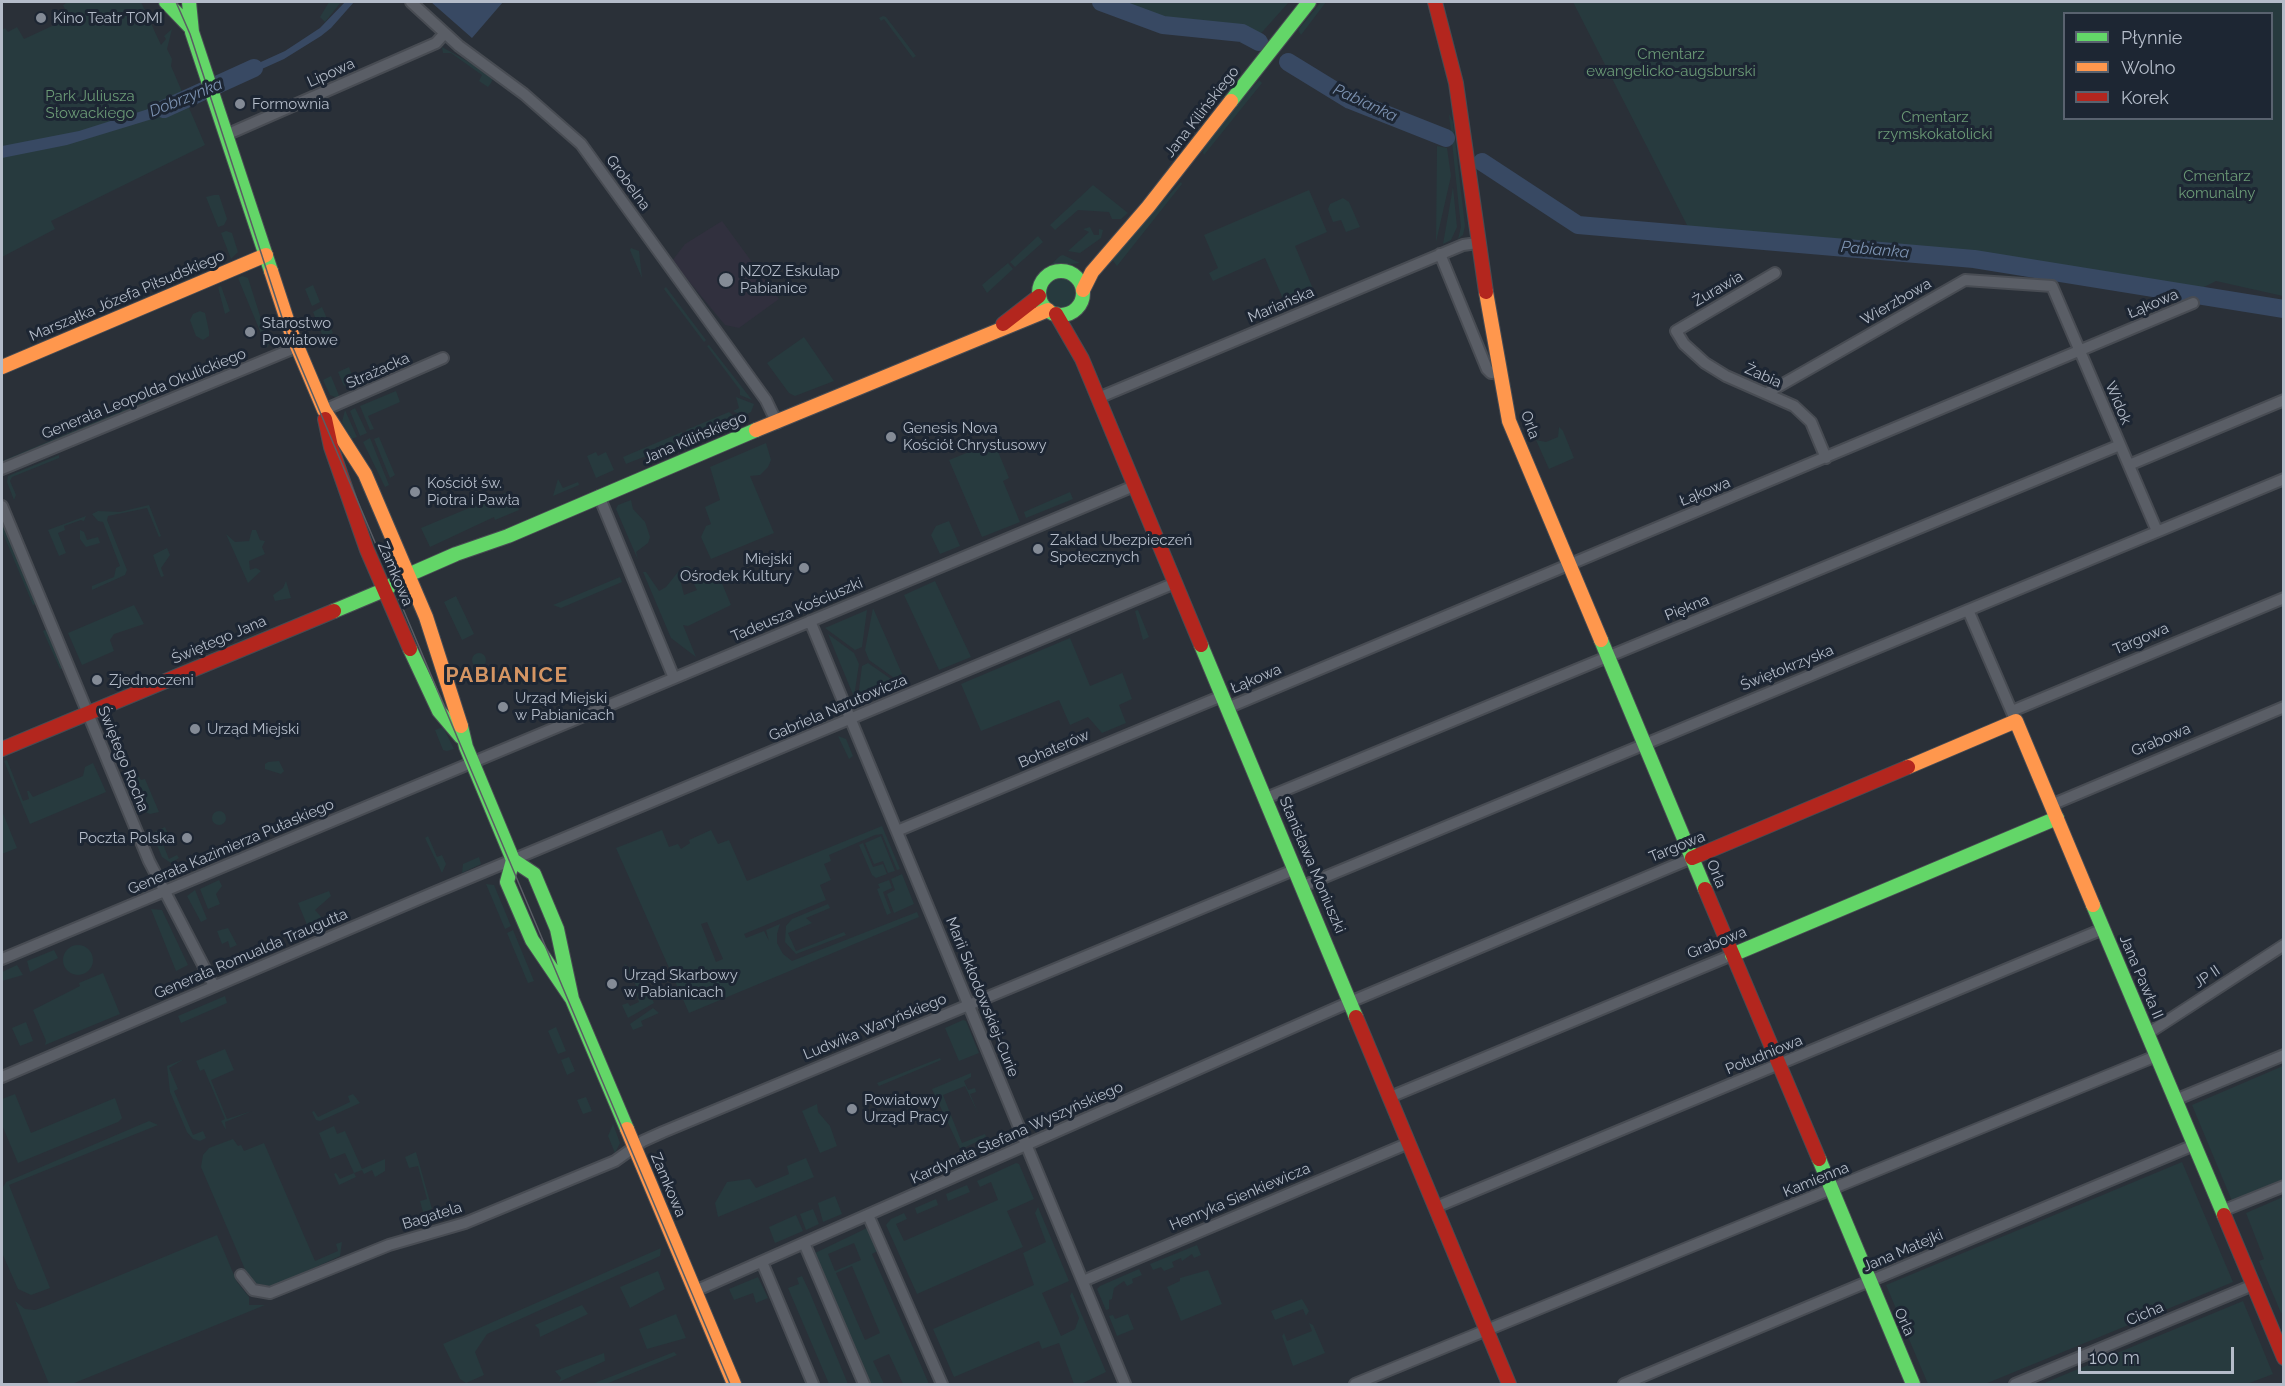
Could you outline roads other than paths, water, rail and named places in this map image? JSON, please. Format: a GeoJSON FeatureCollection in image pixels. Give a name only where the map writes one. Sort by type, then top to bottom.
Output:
{"type":"FeatureCollection","features":[{"type":"Feature","properties":{"kind":"street"},"geometry":{"type":"LineString","coordinates":[[166,2],[183,18],[192,32]]}},
{"type":"Feature","properties":{"kind":"street"},"geometry":{"type":"LineString","coordinates":[[189,2],[192,32]]}},
{"type":"Feature","properties":{"kind":"street","name":"Grobelna"},"geometry":{"type":"LineString","coordinates":[[411,2],[444,34],[512,84],[581,144],[766,400],[777,423]]}},
{"type":"Feature","properties":{"kind":"street","name":"Jana Kilińskiego"},"geometry":{"type":"LineString","coordinates":[[1083,290],[1089,276],[1148,207],[1309,2]]}},
{"type":"Feature","properties":{"kind":"street","name":"Orla"},"geometry":{"type":"LineString","coordinates":[[1435,2],[1452,62],[1477,243],[1509,421],[1913,1384]]}},
{"type":"Feature","properties":{"kind":"street","name":"Zamkowa"},"geometry":{"type":"LineString","coordinates":[[192,32],[297,347],[324,410],[365,474],[408,575],[440,652],[456,704],[462,739],[513,860],[534,874],[562,943],[572,999]]}},
{"type":"Feature","properties":{"kind":"street","name":"Lipowa"},"geometry":{"type":"LineString","coordinates":[[226,135],[436,43],[444,34]]}},
{"type":"Feature","properties":{"kind":"street","name":"Jana Kilińskiego"},"geometry":{"type":"LineString","coordinates":[[1067,272],[1080,266],[1118,240]]}},
{"type":"Feature","properties":{"kind":"street","name":"Mariańska"},"geometry":{"type":"LineString","coordinates":[[1098,398],[1463,244],[1477,243]]}},
{"type":"Feature","properties":{"kind":"street"},"geometry":{"type":"LineString","coordinates":[[1440,254],[1487,369],[1491,373],[1499,372]]}},
{"type":"Feature","properties":{"kind":"street","name":"Marszałka Józefa Piłsudskiego"},"geometry":{"type":"LineString","coordinates":[[2,367],[266,255]]}},
{"type":"Feature","properties":{"kind":"street"},"geometry":{"type":"LineString","coordinates":[[1067,272],[1078,278],[1083,290],[1078,306],[1068,313],[1052,312],[1039,296],[1040,284],[1049,274],[1067,272]]}},
{"type":"Feature","properties":{"kind":"street","name":"Żurawia"},"geometry":{"type":"LineString","coordinates":[[1676,330],[1775,273]]}},
{"type":"Feature","properties":{"kind":"street","name":"Wierzbowa"},"geometry":{"type":"LineString","coordinates":[[1767,393],[1965,280],[2052,286]]}},
{"type":"Feature","properties":{"kind":"street","name":"Widok"},"geometry":{"type":"LineString","coordinates":[[2052,286],[2157,531]]}},
{"type":"Feature","properties":{"kind":"street","name":"Jana Kilińskiego"},"geometry":{"type":"LineString","coordinates":[[994,332],[1039,296]]}},
{"type":"Feature","properties":{"kind":"street","name":"Łąkowa"},"geometry":{"type":"LineString","coordinates":[[1225,702],[1569,564],[2081,352],[2193,303]]}},
{"type":"Feature","properties":{"kind":"street","name":"Stanisława Moniuszki"},"geometry":{"type":"LineString","coordinates":[[1078,306],[1076,322],[1082,359]]}},
{"type":"Feature","properties":{"kind":"street","name":"Jana Kilińskiego"},"geometry":{"type":"LineString","coordinates":[[408,575],[456,554],[501,539],[994,332],[1052,312]]}},
{"type":"Feature","properties":{"kind":"street","name":"Stanisława Moniuszki"},"geometry":{"type":"LineString","coordinates":[[1052,312],[1082,359],[1509,1384]]}},
{"type":"Feature","properties":{"kind":"street","name":"Żabia"},"geometry":{"type":"LineString","coordinates":[[1676,330],[1684,344],[1725,376],[1794,406],[1811,422],[1826,458]]}},
{"type":"Feature","properties":{"kind":"street","name":"Generała Leopolda Okulickiego"},"geometry":{"type":"LineString","coordinates":[[2,469],[297,347]]}},
{"type":"Feature","properties":{"kind":"street","name":"Strażacka"},"geometry":{"type":"LineString","coordinates":[[324,410],[443,358]]}},
{"type":"Feature","properties":{"kind":"street"},"geometry":{"type":"LineString","coordinates":[[2129,465],[2283,400]]}},
{"type":"Feature","properties":{"kind":"street","name":"Zamkowa"},"geometry":{"type":"LineString","coordinates":[[324,410],[328,435],[352,512],[384,590],[429,693],[439,711],[462,739]]}},
{"type":"Feature","properties":{"kind":"street","name":"Piękna"},"geometry":{"type":"LineString","coordinates":[[1266,798],[2120,445]]}},
{"type":"Feature","properties":{"kind":"street","name":"Świętokrzyska"},"geometry":{"type":"LineString","coordinates":[[1303,886],[2283,479]]}},
{"type":"Feature","properties":{"kind":"street","name":"Tadeusza Kościuszki"},"geometry":{"type":"LineString","coordinates":[[472,762],[1134,486]]}},
{"type":"Feature","properties":{"kind":"street"},"geometry":{"type":"LineString","coordinates":[[599,496],[675,678]]}},
{"type":"Feature","properties":{"kind":"street","name":"Świętego Rocha"},"geometry":{"type":"LineString","coordinates":[[2,506],[87,713],[164,891],[213,986]]}},
{"type":"Feature","properties":{"kind":"street","name":"Świętego Jana"},"geometry":{"type":"LineString","coordinates":[[2,749],[384,590],[408,575]]}},
{"type":"Feature","properties":{"kind":"street","name":"Gabriela Narutowicza"},"geometry":{"type":"LineString","coordinates":[[513,860],[1175,584]]}},
{"type":"Feature","properties":{"kind":"street","name":"Targowa"},"geometry":{"type":"LineString","coordinates":[[1350,1002],[1692,858],[2283,598]]}},
{"type":"Feature","properties":{"kind":"street","name":"Jana Pawła II"},"geometry":{"type":"LineString","coordinates":[[1968,610],[2253,1285],[2278,1326],[2283,1358]]}},
{"type":"Feature","properties":{"kind":"street","name":"Marii Skłodowskiej-Curie"},"geometry":{"type":"LineString","coordinates":[[810,621],[1125,1384]]}},
{"type":"Feature","properties":{"kind":"street","name":"Bohaterów"},"geometry":{"type":"LineString","coordinates":[[897,831],[1225,702]]}},
{"type":"Feature","properties":{"kind":"street","name":"Grabowa"},"geometry":{"type":"LineString","coordinates":[[2051,804],[2283,707]]}},
{"type":"Feature","properties":{"kind":"street","name":"Generała Kazimierza Pułaskiego"},"geometry":{"type":"LineString","coordinates":[[2,959],[472,762]]}},
{"type":"Feature","properties":{"kind":"street","name":"Grabowa"},"geometry":{"type":"LineString","coordinates":[[1390,1097],[2057,818]]}},
{"type":"Feature","properties":{"kind":"street","name":"Zamkowa"},"geometry":{"type":"LineString","coordinates":[[513,860],[507,878],[532,940],[572,999],[734,1384]]}},
{"type":"Feature","properties":{"kind":"street","name":"Generała Romualda Traugutta"},"geometry":{"type":"LineString","coordinates":[[2,1077],[513,860]]}},
{"type":"Feature","properties":{"kind":"street","name":"Ludwika Waryńskiego"},"geometry":{"type":"LineString","coordinates":[[634,1147],[663,1132],[1296,869]]}},
{"type":"Feature","properties":{"kind":"street","name":"Południowa"},"geometry":{"type":"LineString","coordinates":[[1436,1207],[2103,929]]}},
{"type":"Feature","properties":{"kind":"street","name":"JP II"},"geometry":{"type":"LineString","coordinates":[[2147,1034],[2283,945]]}},
{"type":"Feature","properties":{"kind":"street","name":"Kardynała Stefana Wyszyńskiego"},"geometry":{"type":"LineString","coordinates":[[695,1291],[1350,1002]]}},
{"type":"Feature","properties":{"kind":"street"},"geometry":{"type":"LineString","coordinates":[[2175,1100],[2283,1055]]}},
{"type":"Feature","properties":{"kind":"street","name":"Kamienna"},"geometry":{"type":"LineString","coordinates":[[1355,1384],[2156,1056]]}},
{"type":"Feature","properties":{"kind":"street","name":"Henryka Sienkiewicza"},"geometry":{"type":"LineString","coordinates":[[1083,1281],[1409,1143]]}},
{"type":"Feature","properties":{"kind":"street","name":"Jana Matejki"},"geometry":{"type":"LineString","coordinates":[[1624,1384],[2194,1145]]}},
{"type":"Feature","properties":{"kind":"street","name":"Bagatela"},"geometry":{"type":"LineString","coordinates":[[241,1275],[253,1290],[265,1293],[277,1292],[389,1245],[465,1223],[615,1161],[634,1147]]}},
{"type":"Feature","properties":{"kind":"street"},"geometry":{"type":"LineString","coordinates":[[2222,1211],[2283,1186]]}},
{"type":"Feature","properties":{"kind":"street"},"geometry":{"type":"LineString","coordinates":[[868,1215],[942,1384]]}},
{"type":"Feature","properties":{"kind":"street"},"geometry":{"type":"LineString","coordinates":[[804,1243],[864,1384]]}},
{"type":"Feature","properties":{"kind":"street"},"geometry":{"type":"LineString","coordinates":[[762,1262],[813,1384]]}},
{"type":"Feature","properties":{"kind":"street","name":"Cicha"},"geometry":{"type":"LineString","coordinates":[[2014,1384],[2253,1285]]}},
{"type":"Feature","properties":{"kind":"water"},"geometry":{"type":"Polygon","coordinates":[[[345,2],[354,2],[321,36],[284,59],[233,82],[230,76],[285,51],[320,28],[345,2]]]}},
{"type":"Feature","properties":{"kind":"water"},"geometry":{"type":"Polygon","coordinates":[[[431,2],[503,2],[472,38],[431,2]]]}},
{"type":"Feature","properties":{"kind":"water"},"geometry":{"type":"Polygon","coordinates":[[[183,93],[189,107],[185,109],[67,145],[2,158],[2,146],[79,131],[164,104],[183,93]]]}},
{"type":"Feature","properties":{"kind":"waterway","name":"Pabianka"},"geometry":{"type":"LineString","coordinates":[[1101,2],[1163,25],[1242,33],[1259,42]]}},
{"type":"Feature","properties":{"kind":"waterway","name":"Pabianka"},"geometry":{"type":"LineString","coordinates":[[1288,62],[1350,100],[1446,138]]}},
{"type":"Feature","properties":{"kind":"waterway","name":"Dobrzynka"},"geometry":{"type":"LineString","coordinates":[[164,109],[254,68]]}},
{"type":"Feature","properties":{"kind":"waterway","name":"Pabianka"},"geometry":{"type":"LineString","coordinates":[[1482,162],[1578,225],[1974,259],[2284,309]]}},
{"type":"Feature","properties":{"kind":"tram line"},"geometry":{"type":"LineString","coordinates":[[176,2],[190,34],[288,336],[730,1384]]}},
{"type":"Feature","properties":{"kind":"place","name":"Kino Teatr TOMI"},"geometry":{"type":"Point","coordinates":[41,18]}},
{"type":"Feature","properties":{"kind":"place","name":"Formownia"},"geometry":{"type":"Point","coordinates":[240,104]}},
{"type":"Feature","properties":{"kind":"place","name":"NZOZ Eskulap Pabianice"},"geometry":{"type":"Point","coordinates":[726,280]}},
{"type":"Feature","properties":{"kind":"place","name":"Starostwo Powiatowe"},"geometry":{"type":"Point","coordinates":[250,332]}},
{"type":"Feature","properties":{"kind":"place","name":"Genesis Nova Kościół Chrystusowy"},"geometry":{"type":"Point","coordinates":[891,437]}},
{"type":"Feature","properties":{"kind":"place","name":"Kościół św. Piotra i Pawła"},"geometry":{"type":"Point","coordinates":[415,492]}},
{"type":"Feature","properties":{"kind":"place","name":"Zakład Ubezpieczeń Społecznych"},"geometry":{"type":"Point","coordinates":[1038,549]}},
{"type":"Feature","properties":{"kind":"place","name":"Miejski Ośrodek Kultury"},"geometry":{"type":"Point","coordinates":[804,568]}},
{"type":"Feature","properties":{"kind":"place","name":"Zjednoczeni"},"geometry":{"type":"Point","coordinates":[97,680]}},
{"type":"Feature","properties":{"kind":"place","name":"Urząd Miejski w Pabianicach"},"geometry":{"type":"Point","coordinates":[503,707]}},
{"type":"Feature","properties":{"kind":"place","name":"Urząd Miejski"},"geometry":{"type":"Point","coordinates":[195,729]}},
{"type":"Feature","properties":{"kind":"place","name":"Poczta Polska"},"geometry":{"type":"Point","coordinates":[187,838]}},
{"type":"Feature","properties":{"kind":"place","name":"Urząd Skarbowy w Pabianicach"},"geometry":{"type":"Point","coordinates":[612,984]}},
{"type":"Feature","properties":{"kind":"place","name":"Powiatowy Urząd Pracy"},"geometry":{"type":"Point","coordinates":[852,1109]}},
{"type":"Feature","properties":{"kind":"district","name":"PABIANICE"},"geometry":{"type":"Point","coordinates":[507,676]}},
{"type":"Feature","properties":{"kind":"park label","name":"Cmentarz ewangelicko-augsburski"},"geometry":{"type":"Point","coordinates":[1671,62]}},
{"type":"Feature","properties":{"kind":"park label","name":"Park Juliusza Słowackiego"},"geometry":{"type":"Point","coordinates":[90,104]}},
{"type":"Feature","properties":{"kind":"park label","name":"Cmentarz rzymskokatolicki"},"geometry":{"type":"Point","coordinates":[1935,126]}},
{"type":"Feature","properties":{"kind":"park label","name":"Cmentarz komunalny"},"geometry":{"type":"Point","coordinates":[2217,184]}}]}
